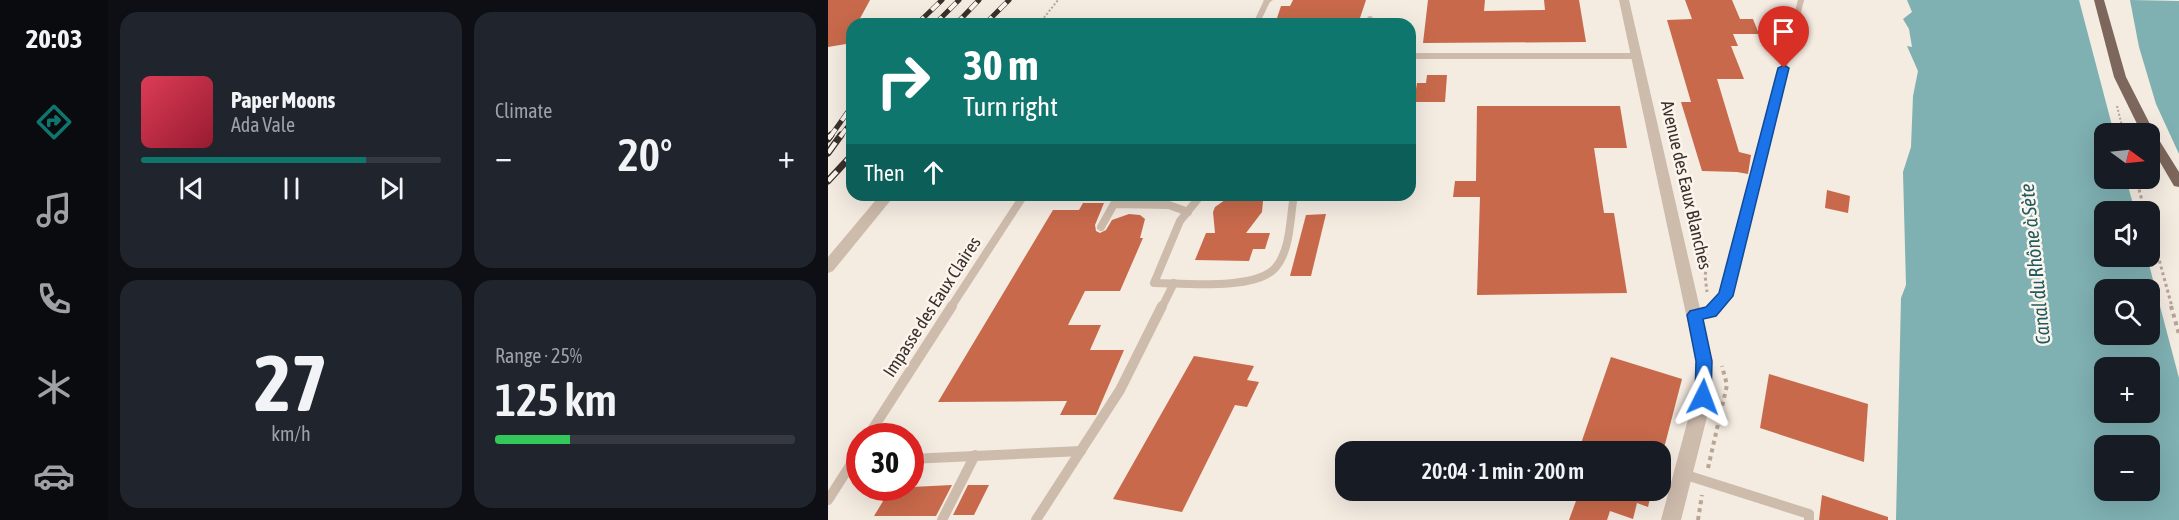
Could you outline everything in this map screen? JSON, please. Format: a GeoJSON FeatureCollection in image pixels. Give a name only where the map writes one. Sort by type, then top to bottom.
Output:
{"type":"FeatureCollection","features":[{"type":"Feature","properties":{"kind":"main road"},"geometry":{"type":"LineString","coordinates":[[2099,0],[2120,76],[2144,123]]}},
{"type":"Feature","properties":{"kind":"main road"},"geometry":{"type":"LineString","coordinates":[[2160,152],[2179,183]]}},
{"type":"Feature","properties":{"kind":"street","name":"Avenue des Eaux Blanches"},"geometry":{"type":"LineString","coordinates":[[1624,0],[1704,361],[1703,397],[1671,520]]}},
{"type":"Feature","properties":{"kind":"street"},"geometry":{"type":"LineString","coordinates":[[828,267],[883,201]]}},
{"type":"Feature","properties":{"kind":"lane"},"geometry":{"type":"LineString","coordinates":[[1695,315],[1710,312],[1725,296],[1801,0]]}},
{"type":"Feature","properties":{"kind":"lane"},"geometry":{"type":"LineString","coordinates":[[1259,18],[1268,1]]}},
{"type":"Feature","properties":{"kind":"lane"},"geometry":{"type":"LineString","coordinates":[[1416,56],[1636,56]]}},
{"type":"Feature","properties":{"kind":"lane","name":"Impasse des Eaux Claires"},"geometry":{"type":"LineString","coordinates":[[876,423],[1020,201]]}},
{"type":"Feature","properties":{"kind":"lane"},"geometry":{"type":"LineString","coordinates":[[1196,201],[1180,222],[1154,283],[1253,281],[1269,275],[1278,266],[1282,255],[1293,201]]}},
{"type":"Feature","properties":{"kind":"lane"},"geometry":{"type":"LineString","coordinates":[[1101,226],[1114,204],[1169,205],[1188,212]]}},
{"type":"Feature","properties":{"kind":"lane"},"geometry":{"type":"LineString","coordinates":[[1036,520],[1120,390],[1174,283]]}},
{"type":"Feature","properties":{"kind":"lane"},"geometry":{"type":"LineString","coordinates":[[924,458],[1081,451]]}},
{"type":"Feature","properties":{"kind":"lane"},"geometry":{"type":"LineString","coordinates":[[942,520],[975,455]]}},
{"type":"Feature","properties":{"kind":"lane"},"geometry":{"type":"LineString","coordinates":[[828,500],[846,474]]}},
{"type":"Feature","properties":{"kind":"lane"},"geometry":{"type":"LineString","coordinates":[[1683,474],[1809,514],[1809,520]]}},
{"type":"Feature","properties":{"kind":"path"},"geometry":{"type":"LineString","coordinates":[[1044,18],[1058,0]]}},
{"type":"Feature","properties":{"kind":"path"},"geometry":{"type":"LineString","coordinates":[[2160,263],[2179,334]]}},
{"type":"Feature","properties":{"kind":"water","name":"Canal du Rhône à Sète"},"geometry":{"type":"Polygon","coordinates":[[[1907,0],[2079,0],[2111,123],[2094,123],[2094,189],[2129,189],[2132,201],[2094,201],[2094,267],[2150,267],[2153,279],[2094,279],[2094,345],[2160,345],[2160,306],[2179,378],[2179,520],[1896,520],[1901,298],[1906,285],[1903,172],[1911,147],[1913,96],[1918,71],[1907,46],[1912,47],[1909,29],[1903,19],[1912,12],[1907,0]]]}},
{"type":"Feature","properties":{"kind":"water"},"geometry":{"type":"Polygon","coordinates":[[[2130,0],[2179,1],[2179,154],[2156,104],[2139,47],[2130,0]]]}},
{"type":"Feature","properties":{"kind":"building"},"geometry":{"type":"Polygon","coordinates":[[[828,0],[870,0],[860,18],[846,18],[846,44],[828,47],[828,0]]]}},
{"type":"Feature","properties":{"kind":"building"},"geometry":{"type":"Polygon","coordinates":[[[1293,0],[1366,0],[1360,18],[1277,18],[1281,6],[1290,6],[1293,0]]]}},
{"type":"Feature","properties":{"kind":"building"},"geometry":{"type":"Polygon","coordinates":[[[1428,0],[1485,0],[1484,11],[1545,10],[1544,0],[1579,0],[1586,42],[1423,43],[1428,0]]]}},
{"type":"Feature","properties":{"kind":"building"},"geometry":{"type":"Polygon","coordinates":[[[1685,0],[1732,0],[1740,19],[1753,19],[1759,34],[1733,34],[1738,46],[1731,46],[1744,79],[1717,79],[1739,152],[1751,155],[1748,174],[1702,171],[1681,102],[1691,102],[1667,20],[1692,19],[1685,0]]]}},
{"type":"Feature","properties":{"kind":"building"},"geometry":{"type":"Polygon","coordinates":[[[1427,75],[1447,75],[1445,102],[1416,102],[1417,83],[1426,83],[1427,75]]]}},
{"type":"Feature","properties":{"kind":"building"},"geometry":{"type":"Polygon","coordinates":[[[1477,106],[1620,106],[1627,148],[1594,148],[1604,213],[1614,213],[1627,293],[1477,295],[1480,197],[1453,197],[1455,181],[1476,181],[1477,106]]]}},
{"type":"Feature","properties":{"kind":"building"},"geometry":{"type":"Polygon","coordinates":[[[1827,190],[1850,196],[1848,213],[1825,208],[1827,190]]]}},
{"type":"Feature","properties":{"kind":"building"},"geometry":{"type":"Polygon","coordinates":[[[1224,201],[1263,201],[1262,212],[1246,233],[1270,233],[1265,249],[1253,249],[1249,261],[1195,260],[1206,233],[1215,233],[1213,212],[1215,207],[1224,201]]]}},
{"type":"Feature","properties":{"kind":"building"},"geometry":{"type":"Polygon","coordinates":[[[1083,203],[1104,203],[1095,225],[1096,231],[1100,233],[1106,230],[1112,220],[1129,214],[1140,215],[1145,219],[1140,238],[1143,238],[1120,291],[1085,291],[1068,325],[1101,325],[1090,350],[1124,350],[1096,415],[1060,415],[1067,401],[938,402],[1053,210],[1079,210],[1083,203]]]}},
{"type":"Feature","properties":{"kind":"building"},"geometry":{"type":"Polygon","coordinates":[[[1326,214],[1311,276],[1290,276],[1306,215],[1326,214]]]}},
{"type":"Feature","properties":{"kind":"building"},"geometry":{"type":"Polygon","coordinates":[[[1194,356],[1254,366],[1247,380],[1259,382],[1247,407],[1235,405],[1182,512],[1113,499],[1194,356]]]}},
{"type":"Feature","properties":{"kind":"building"},"geometry":{"type":"Polygon","coordinates":[[[1611,357],[1682,379],[1666,441],[1582,441],[1611,357]]]}},
{"type":"Feature","properties":{"kind":"building"},"geometry":{"type":"Polygon","coordinates":[[[1769,374],[1868,404],[1864,462],[1760,428],[1769,374]]]}},
{"type":"Feature","properties":{"kind":"building"},"geometry":{"type":"Polygon","coordinates":[[[952,485],[936,516],[874,516],[883,501],[924,501],[924,486],[952,485]]]}},
{"type":"Feature","properties":{"kind":"building"},"geometry":{"type":"Polygon","coordinates":[[[968,485],[989,485],[974,515],[953,515],[968,485]]]}},
{"type":"Feature","properties":{"kind":"building"},"geometry":{"type":"Polygon","coordinates":[[[1822,495],[1888,517],[1888,520],[1819,520],[1822,495]]]}},
{"type":"Feature","properties":{"kind":"building"},"geometry":{"type":"Polygon","coordinates":[[[1576,501],[1649,501],[1648,507],[1637,503],[1633,519],[1610,511],[1607,520],[1569,520],[1576,501]]]}},
{"type":"Feature","properties":{"kind":"railway"},"geometry":{"type":"LineString","coordinates":[[923,18],[942,0]]}},
{"type":"Feature","properties":{"kind":"railway"},"geometry":{"type":"LineString","coordinates":[[941,18],[959,0]]}},
{"type":"Feature","properties":{"kind":"railway"},"geometry":{"type":"LineString","coordinates":[[962,18],[979,0]]}},
{"type":"Feature","properties":{"kind":"railway"},"geometry":{"type":"LineString","coordinates":[[991,18],[1009,0]]}},
{"type":"Feature","properties":{"kind":"railway"},"geometry":{"type":"LineString","coordinates":[[830,137],[846,114]]}},
{"type":"Feature","properties":{"kind":"railway"},"geometry":{"type":"LineString","coordinates":[[840,137],[846,129]]}},
{"type":"Feature","properties":{"kind":"railway"},"geometry":{"type":"LineString","coordinates":[[828,139],[831,135]]}},
{"type":"Feature","properties":{"kind":"railway"},"geometry":{"type":"LineString","coordinates":[[828,153],[841,135]]}},
{"type":"Feature","properties":{"kind":"railway"},"geometry":{"type":"LineString","coordinates":[[828,181],[846,162]]}},
{"type":"Feature","properties":{"kind":"route"},"geometry":{"type":"LineString","coordinates":[[1703,397],[1704,361],[1695,315],[1710,312],[1725,296],[1784,68]]}}]}
